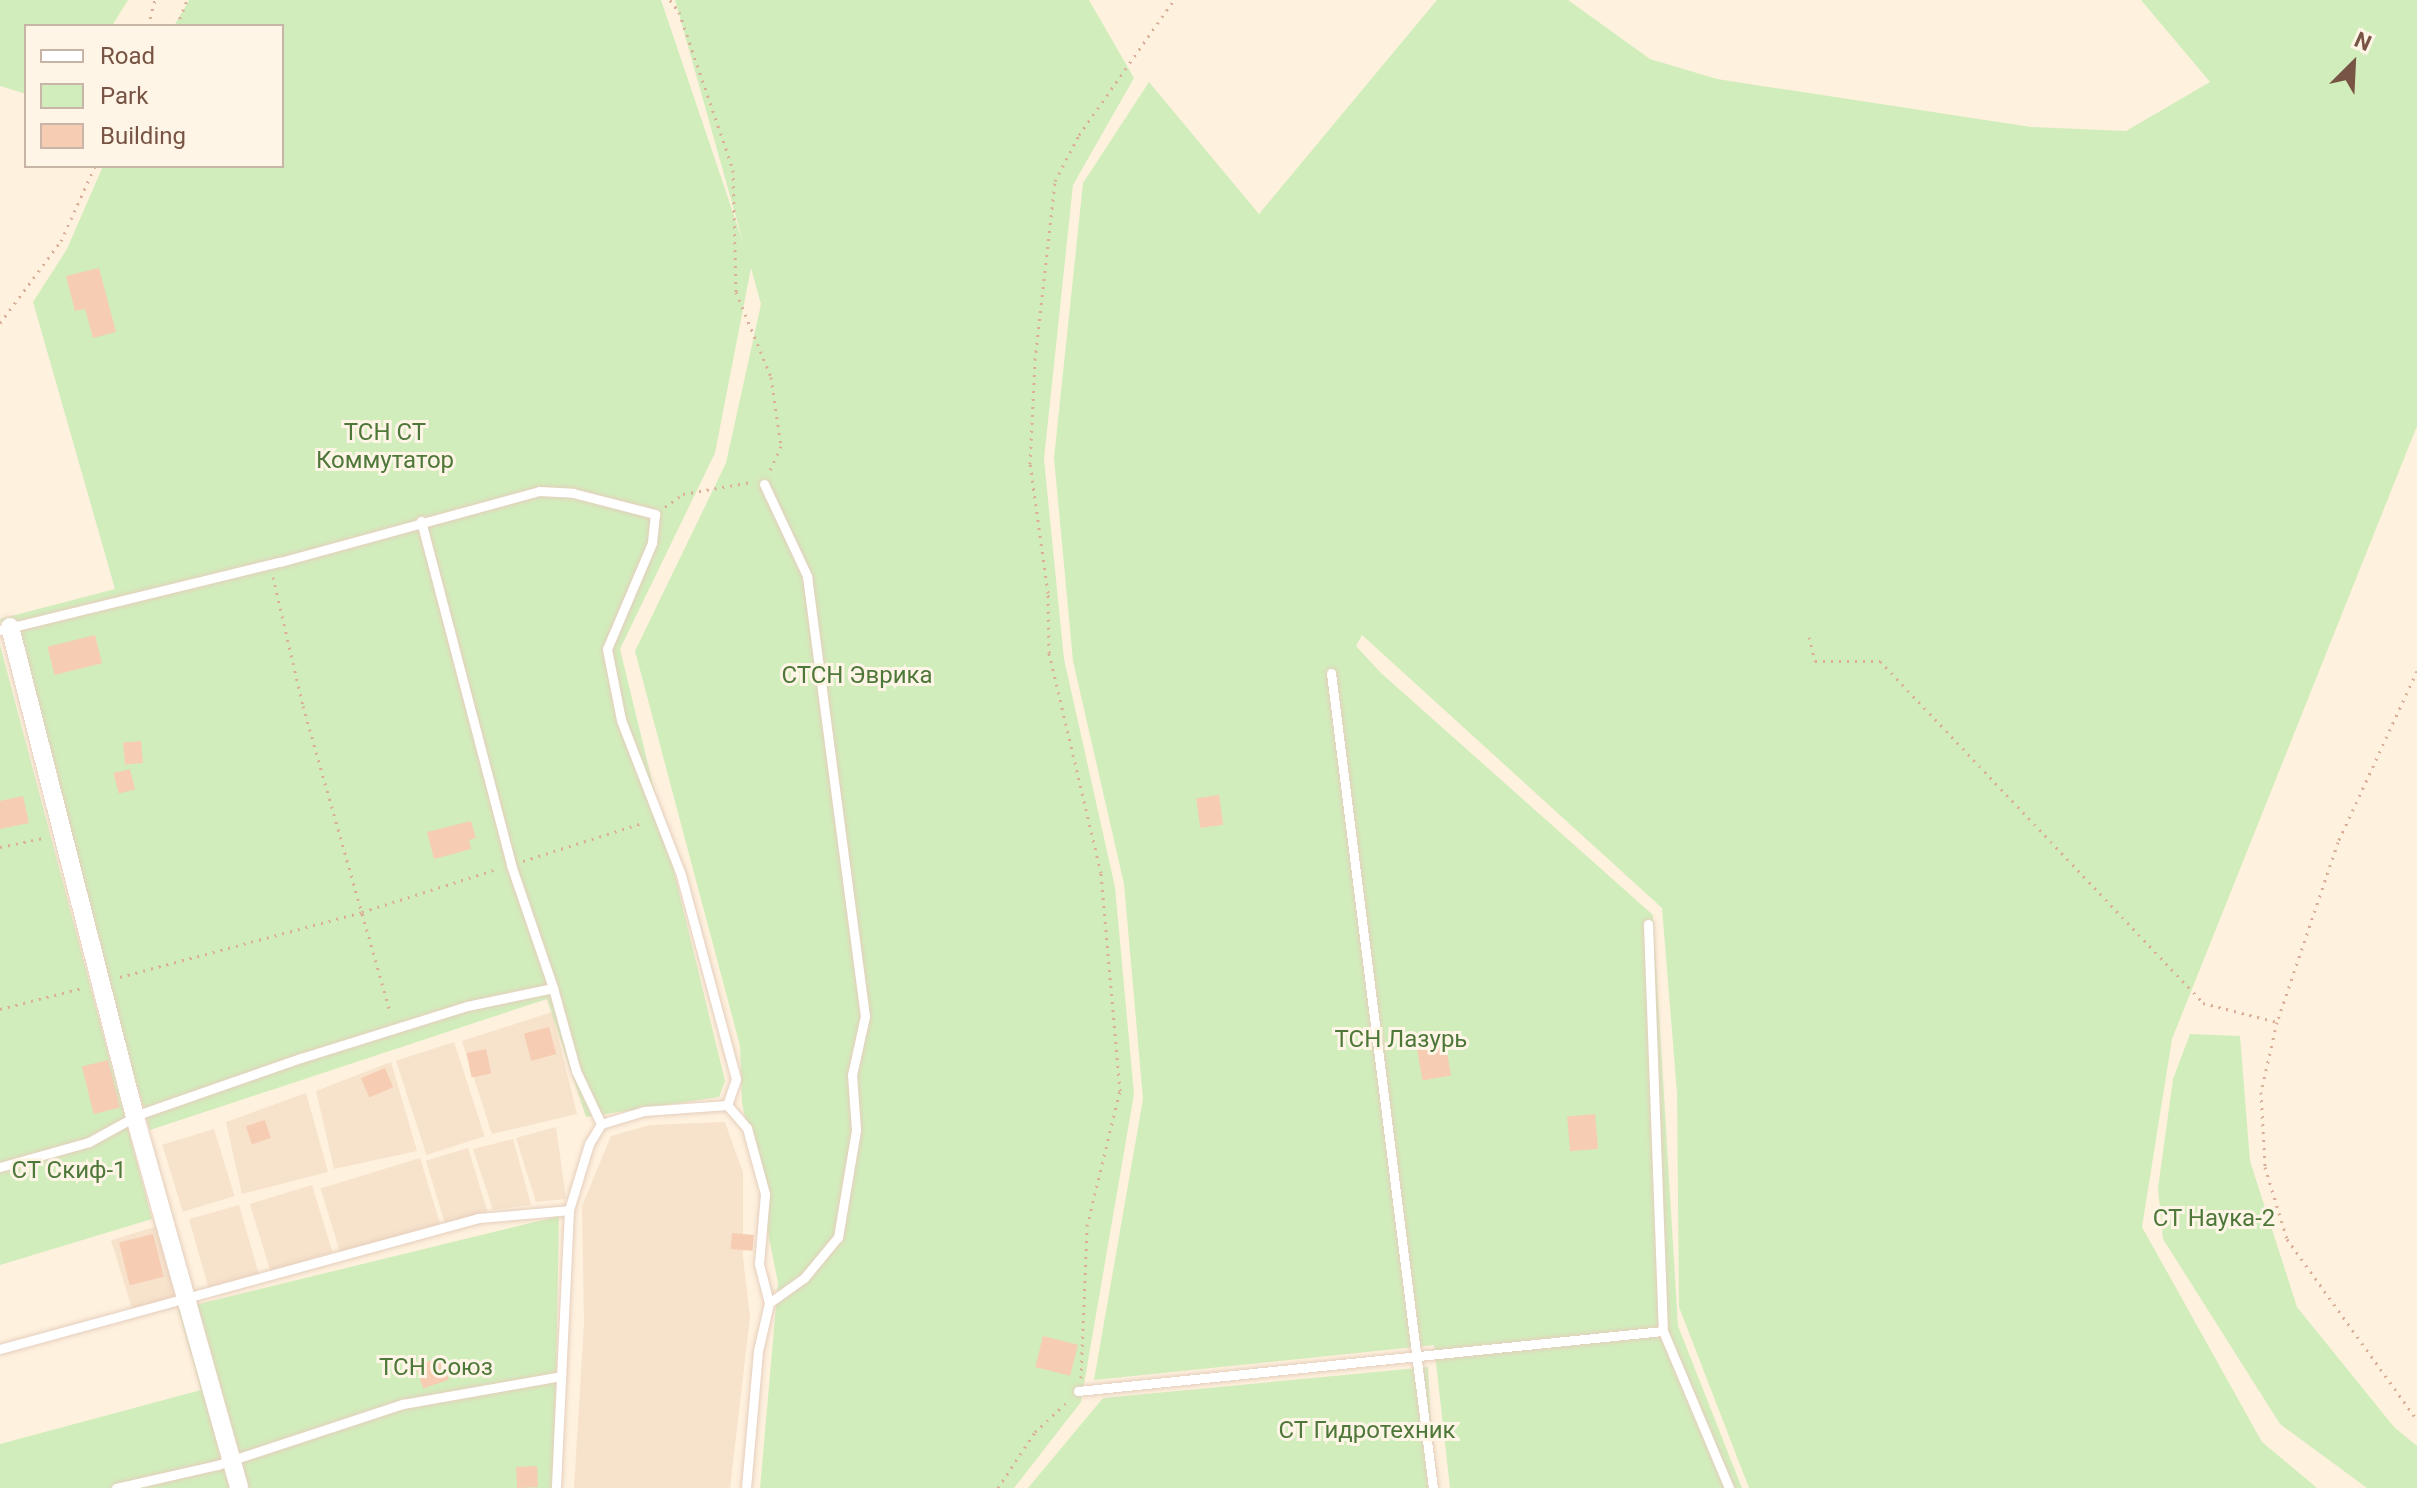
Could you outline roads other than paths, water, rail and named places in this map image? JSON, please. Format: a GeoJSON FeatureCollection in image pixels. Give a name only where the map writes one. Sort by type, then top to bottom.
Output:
{"type":"FeatureCollection","features":[{"type":"Feature","properties":{"kind":"street"},"geometry":{"type":"LineString","coordinates":[[5,628],[63,834],[135,1117],[239,1488]]}},
{"type":"Feature","properties":{"kind":"lane"},"geometry":{"type":"LineString","coordinates":[[764,484],[807,576],[865,1016],[852,1075],[856,1130],[838,1237],[804,1278],[769,1303]]}},
{"type":"Feature","properties":{"kind":"lane"},"geometry":{"type":"LineString","coordinates":[[5,628],[539,491],[573,493],[655,514],[652,543],[607,649],[621,720],[681,875],[733,1065],[736,1079],[727,1105]]}},
{"type":"Feature","properties":{"kind":"lane"},"geometry":{"type":"LineString","coordinates":[[421,521],[511,865],[553,988],[576,1071],[601,1124],[569,1210],[556,1488]]}},
{"type":"Feature","properties":{"kind":"lane"},"geometry":{"type":"LineString","coordinates":[[1331,673],[1433,1488]]}},
{"type":"Feature","properties":{"kind":"lane"},"geometry":{"type":"LineString","coordinates":[[1648,924],[1663,1331],[1729,1488]]}},
{"type":"Feature","properties":{"kind":"lane"},"geometry":{"type":"LineString","coordinates":[[0,1167],[89,1142],[135,1117],[396,1029],[553,988]]}},
{"type":"Feature","properties":{"kind":"lane"},"geometry":{"type":"LineString","coordinates":[[727,1105],[747,1128],[765,1194],[759,1264],[769,1303],[758,1351],[746,1488]]}},
{"type":"Feature","properties":{"kind":"lane"},"geometry":{"type":"LineString","coordinates":[[601,1124],[644,1111],[727,1105]]}},
{"type":"Feature","properties":{"kind":"lane"},"geometry":{"type":"LineString","coordinates":[[0,1349],[186,1301],[478,1218],[569,1210]]}},
{"type":"Feature","properties":{"kind":"lane"},"geometry":{"type":"LineString","coordinates":[[1078,1391],[1663,1331]]}},
{"type":"Feature","properties":{"kind":"lane"},"geometry":{"type":"LineString","coordinates":[[116,1488],[231,1461],[403,1404],[561,1376]]}},
{"type":"Feature","properties":{"kind":"park label","name":"ТСН СТ Коммутатор"},"geometry":{"type":"Point","coordinates":[385,447]}},
{"type":"Feature","properties":{"kind":"park label","name":"СТСН Эврика"},"geometry":{"type":"Point","coordinates":[857,676]}},
{"type":"Feature","properties":{"kind":"park label","name":"ТСН Лазурь"},"geometry":{"type":"Point","coordinates":[1401,1040]}},
{"type":"Feature","properties":{"kind":"park label","name":"СТ Скиф-1"},"geometry":{"type":"Point","coordinates":[69,1171]}},
{"type":"Feature","properties":{"kind":"park label","name":"СТ Наука-2"},"geometry":{"type":"Point","coordinates":[2214,1219]}},
{"type":"Feature","properties":{"kind":"park label","name":"ТСН Союз"},"geometry":{"type":"Point","coordinates":[436,1368]}},
{"type":"Feature","properties":{"kind":"park label","name":"СТ Гидротехник"},"geometry":{"type":"Point","coordinates":[1367,1431]}}]}
